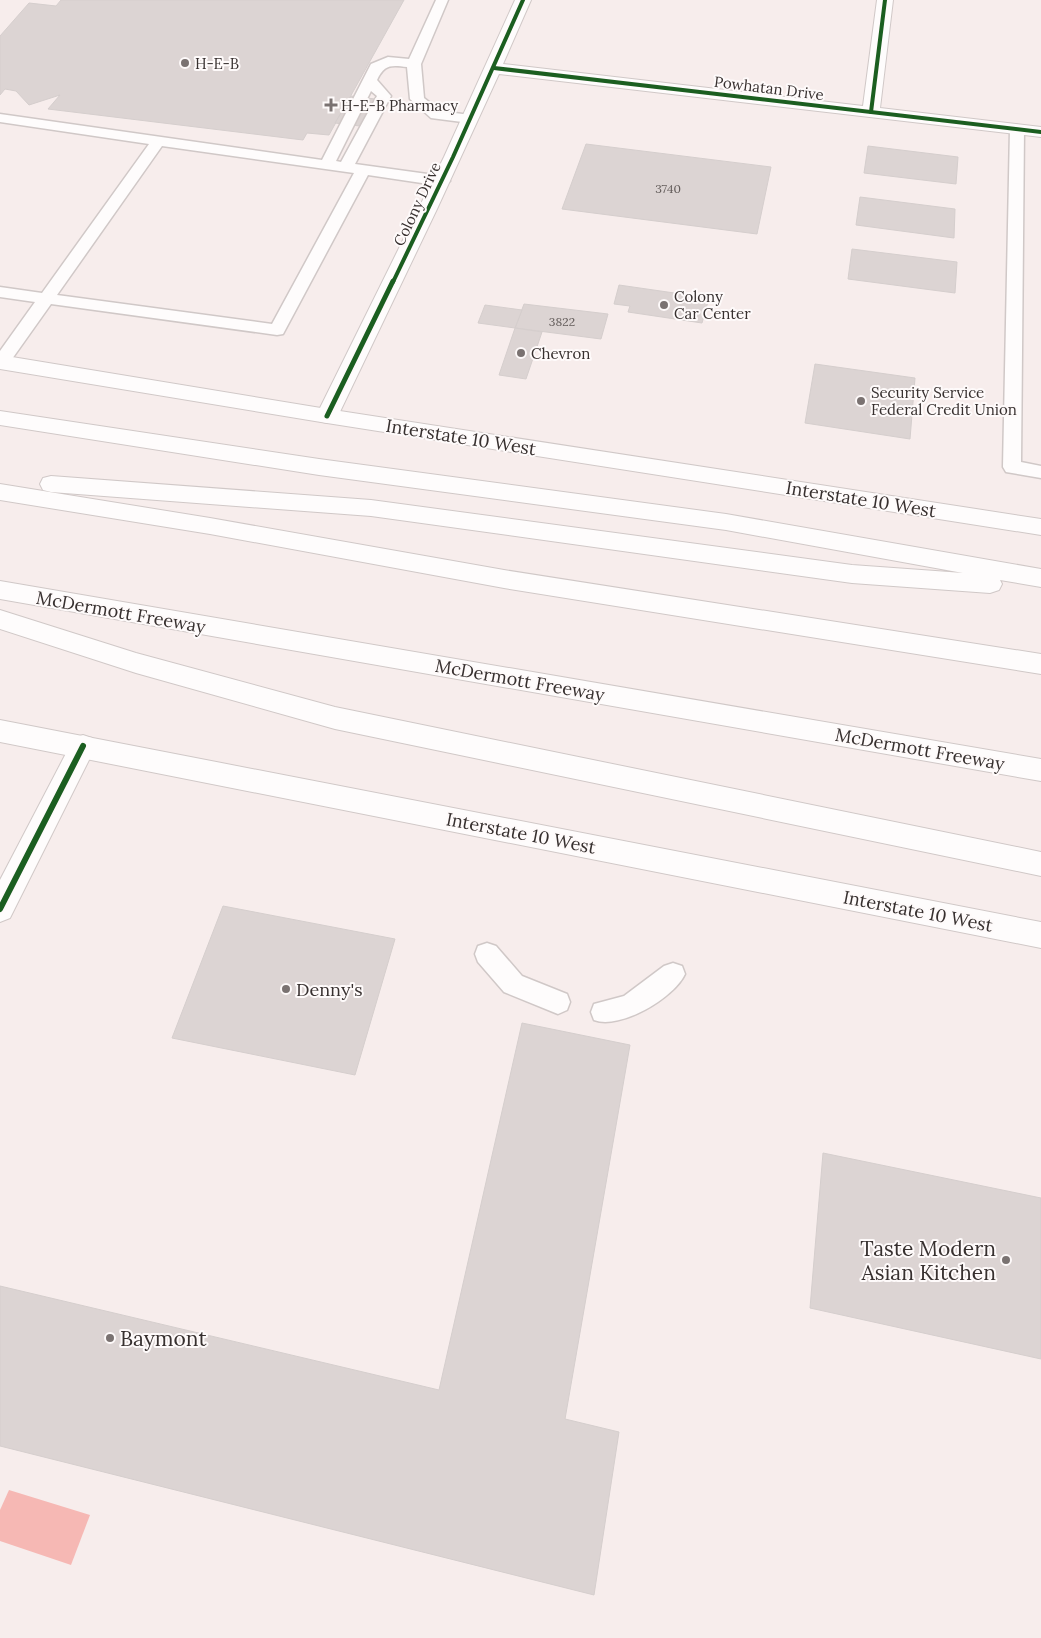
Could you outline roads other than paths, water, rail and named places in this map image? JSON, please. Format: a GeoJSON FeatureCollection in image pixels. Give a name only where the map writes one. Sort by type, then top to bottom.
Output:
{"type":"FeatureCollection","features":[{"type":"Feature","properties":{"kind":"main road","name":"Colony Drive"},"geometry":{"type":"LineString","coordinates":[[327,416],[442,181],[523,0]]}},
{"type":"Feature","properties":{"kind":"main road"},"geometry":{"type":"LineString","coordinates":[[871,112],[885,0]]}},
{"type":"Feature","properties":{"kind":"main road","name":"Powhatan Drive"},"geometry":{"type":"LineString","coordinates":[[494,68],[1041,132]]}},
{"type":"Feature","properties":{"kind":"main road","name":"Interstate 10 West"},"geometry":{"type":"LineString","coordinates":[[0,362],[327,416],[1041,527]]}},
{"type":"Feature","properties":{"kind":"main road"},"geometry":{"type":"LineString","coordinates":[[0,418],[319,467],[726,522],[1041,578]]}},
{"type":"Feature","properties":{"kind":"main road"},"geometry":{"type":"LineString","coordinates":[[0,480],[372,508],[852,574],[1041,588]]}},
{"type":"Feature","properties":{"kind":"main road"},"geometry":{"type":"LineString","coordinates":[[0,492],[210,526],[514,580],[1041,664]]}},
{"type":"Feature","properties":{"kind":"main road","name":"McDermott Freeway"},"geometry":{"type":"LineString","coordinates":[[0,590],[1041,770]]}},
{"type":"Feature","properties":{"kind":"main road"},"geometry":{"type":"LineString","coordinates":[[0,619],[136,663],[335,718],[1041,864]]}},
{"type":"Feature","properties":{"kind":"main road","name":"Interstate 10 West"},"geometry":{"type":"LineString","coordinates":[[0,731],[1041,935]]}},
{"type":"Feature","properties":{"kind":"main road"},"geometry":{"type":"LineString","coordinates":[[0,909],[83,746]]}},
{"type":"Feature","properties":{"kind":"lane"},"geometry":{"type":"LineString","coordinates":[[442,0],[414,64],[418,99],[436,115],[470,119]]}},
{"type":"Feature","properties":{"kind":"lane"},"geometry":{"type":"LineString","coordinates":[[328,165],[376,67],[388,61],[414,64]]}},
{"type":"Feature","properties":{"kind":"lane"},"geometry":{"type":"LineString","coordinates":[[346,167],[384,96],[370,81]]}},
{"type":"Feature","properties":{"kind":"lane"},"geometry":{"type":"LineString","coordinates":[[0,118],[442,181]]}},
{"type":"Feature","properties":{"kind":"lane"},"geometry":{"type":"LineString","coordinates":[[1017,129],[1012,467],[1041,472]]}},
{"type":"Feature","properties":{"kind":"lane"},"geometry":{"type":"LineString","coordinates":[[0,362],[159,140]]}},
{"type":"Feature","properties":{"kind":"lane"},"geometry":{"type":"LineString","coordinates":[[0,292],[277,330],[364,170]]}},
{"type":"Feature","properties":{"kind":"lane"},"geometry":{"type":"LineString","coordinates":[[487,954],[514,984],[558,1002]]}},
{"type":"Feature","properties":{"kind":"lane"},"geometry":{"type":"LineString","coordinates":[[603,1012],[625,1009],[643,999],[673,974]]}},
{"type":"Feature","properties":{"kind":"place","name":"H-E-B"},"geometry":{"type":"Point","coordinates":[185,63]}},
{"type":"Feature","properties":{"kind":"place","name":"H-E-B Pharmacy"},"geometry":{"type":"Point","coordinates":[331,105]}},
{"type":"Feature","properties":{"kind":"place","name":"Colony Car Center"},"geometry":{"type":"Point","coordinates":[664,305]}},
{"type":"Feature","properties":{"kind":"place","name":"Chevron"},"geometry":{"type":"Point","coordinates":[521,353]}},
{"type":"Feature","properties":{"kind":"place","name":"Security Service Federal Credit Union"},"geometry":{"type":"Point","coordinates":[861,401]}},
{"type":"Feature","properties":{"kind":"place","name":"Denny's"},"geometry":{"type":"Point","coordinates":[286,989]}},
{"type":"Feature","properties":{"kind":"place","name":"Taste Modern Asian Kitchen"},"geometry":{"type":"Point","coordinates":[1006,1260]}},
{"type":"Feature","properties":{"kind":"place","name":"Baymont"},"geometry":{"type":"Point","coordinates":[110,1338]}}]}
